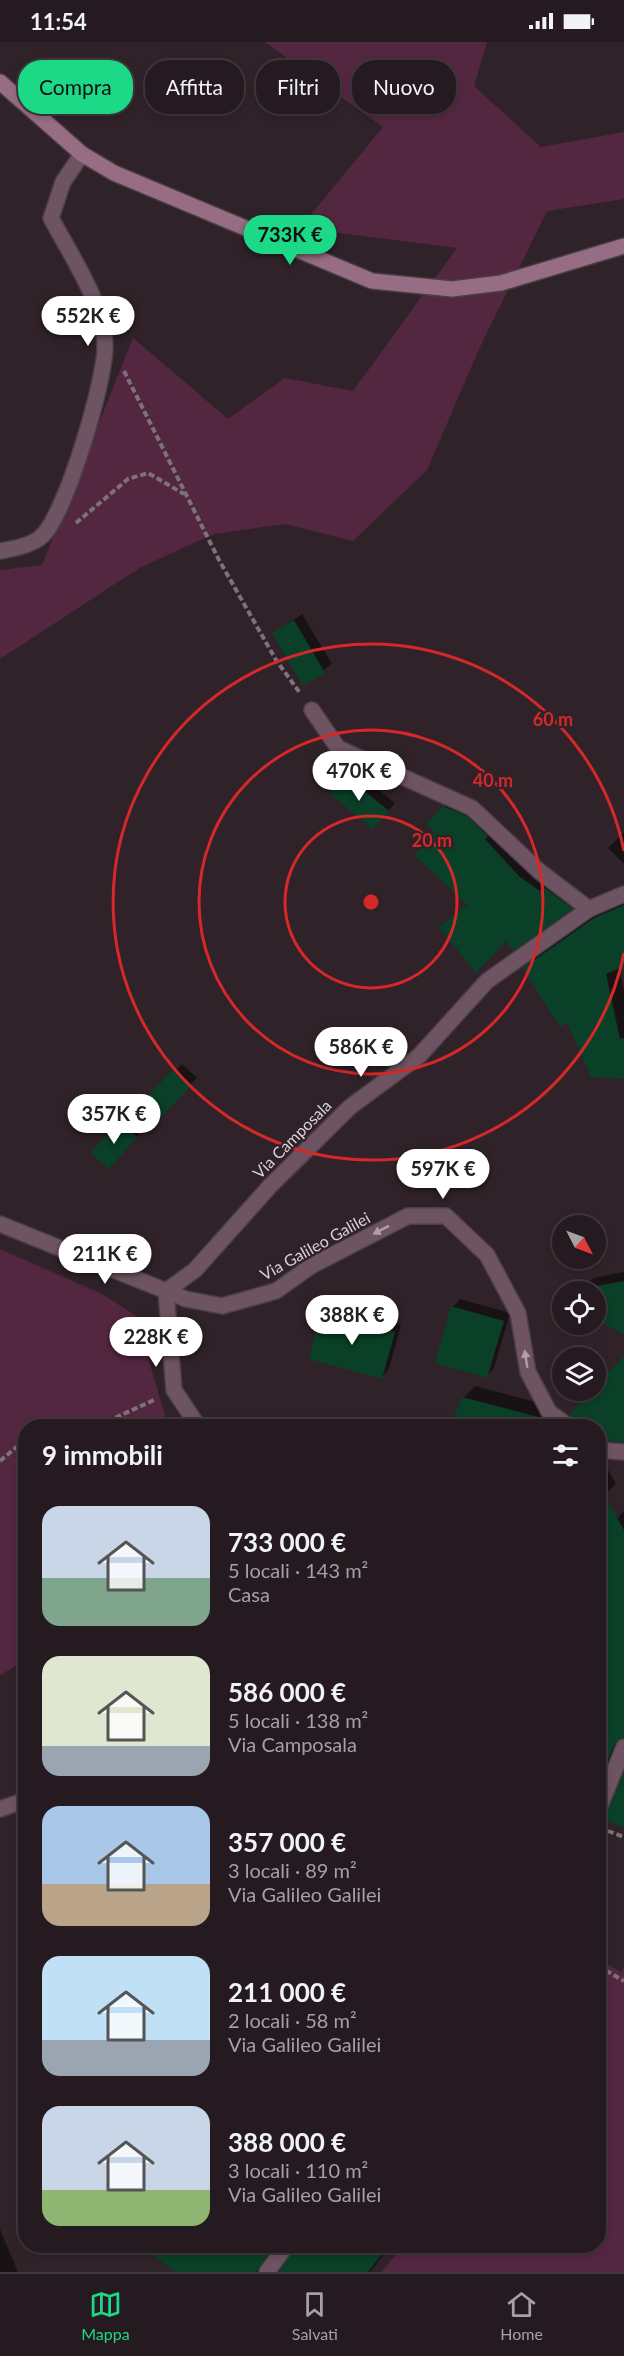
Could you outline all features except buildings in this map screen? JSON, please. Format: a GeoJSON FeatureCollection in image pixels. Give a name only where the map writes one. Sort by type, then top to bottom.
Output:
{"type":"FeatureCollection","features":[{"type":"Feature","properties":{"kind":"street"},"geometry":{"type":"LineString","coordinates":[[0,82],[82,154],[114,173],[372,280],[452,289],[501,283],[624,246]]}},
{"type":"Feature","properties":{"kind":"street"},"geometry":{"type":"LineString","coordinates":[[0,551],[41,538],[55,522],[76,467],[105,348],[101,322],[88,288],[51,218],[63,182],[82,154]]}},
{"type":"Feature","properties":{"kind":"street"},"geometry":{"type":"LineString","coordinates":[[312,710],[338,747],[472,808],[538,871],[589,909]]}},
{"type":"Feature","properties":{"kind":"street","name":"Via Camposala"},"geometry":{"type":"LineString","coordinates":[[166,1291],[195,1270],[270,1186],[350,1107],[419,1056],[487,981],[589,909],[624,894]]}},
{"type":"Feature","properties":{"kind":"street","name":"Via Galileo Galilei"},"geometry":{"type":"LineString","coordinates":[[0,1224],[186,1299],[222,1306],[276,1291],[311,1266],[408,1216],[446,1216],[487,1255],[518,1313],[528,1372],[549,1412],[558,1419]]}},
{"type":"Feature","properties":{"kind":"street"},"geometry":{"type":"LineString","coordinates":[[166,1291],[174,1390],[193,1419]]}},
{"type":"Feature","properties":{"kind":"street"},"geometry":{"type":"LineString","coordinates":[[606,1451],[624,1452]]}},
{"type":"Feature","properties":{"kind":"street"},"geometry":{"type":"LineString","coordinates":[[606,1791],[624,1747]]}},
{"type":"Feature","properties":{"kind":"street"},"geometry":{"type":"LineString","coordinates":[[0,1809],[18,1803]]}},
{"type":"Feature","properties":{"kind":"street"},"geometry":{"type":"LineString","coordinates":[[267,2272],[281,2253]]}},
{"type":"Feature","properties":{"kind":"path"},"geometry":{"type":"LineString","coordinates":[[105,348],[117,356],[184,494],[276,660],[312,710]]}},
{"type":"Feature","properties":{"kind":"path"},"geometry":{"type":"LineString","coordinates":[[72,526],[129,479],[148,473],[184,494]]}},
{"type":"Feature","properties":{"kind":"path"},"geometry":{"type":"LineString","coordinates":[[112,1419],[174,1390]]}},
{"type":"Feature","properties":{"kind":"path"},"geometry":{"type":"LineString","coordinates":[[0,1461],[18,1445]]}},
{"type":"Feature","properties":{"kind":"path"},"geometry":{"type":"LineString","coordinates":[[606,1830],[624,1837]]}},
{"type":"Feature","properties":{"kind":"path"},"geometry":{"type":"LineString","coordinates":[[606,1971],[624,1981]]}},
{"type":"Feature","properties":{"kind":"shaded area"},"geometry":{"type":"Polygon","coordinates":[[[265,42],[487,42],[474,86],[541,147],[624,132],[624,199],[547,211],[479,349],[427,470],[353,541],[285,524],[214,534],[141,567],[0,659],[0,570],[42,565],[133,338],[228,419],[285,378],[353,391],[457,248],[300,228],[383,127],[365,114],[456,114],[456,60],[352,60],[352,105],[340,96],[340,60],[290,60],[265,42]]]}},
{"type":"Feature","properties":{"kind":"shaded area"},"geometry":{"type":"Polygon","coordinates":[[[0,1249],[102,1294],[136,1316],[166,1419],[18,1419],[18,1664],[0,1675],[0,1249]]]}},
{"type":"Feature","properties":{"kind":"shaded area"},"geometry":{"type":"Polygon","coordinates":[[[606,1963],[621,1972],[624,1967],[624,2272],[382,2272],[397,2253],[606,2253],[606,1963]]]}}]}
